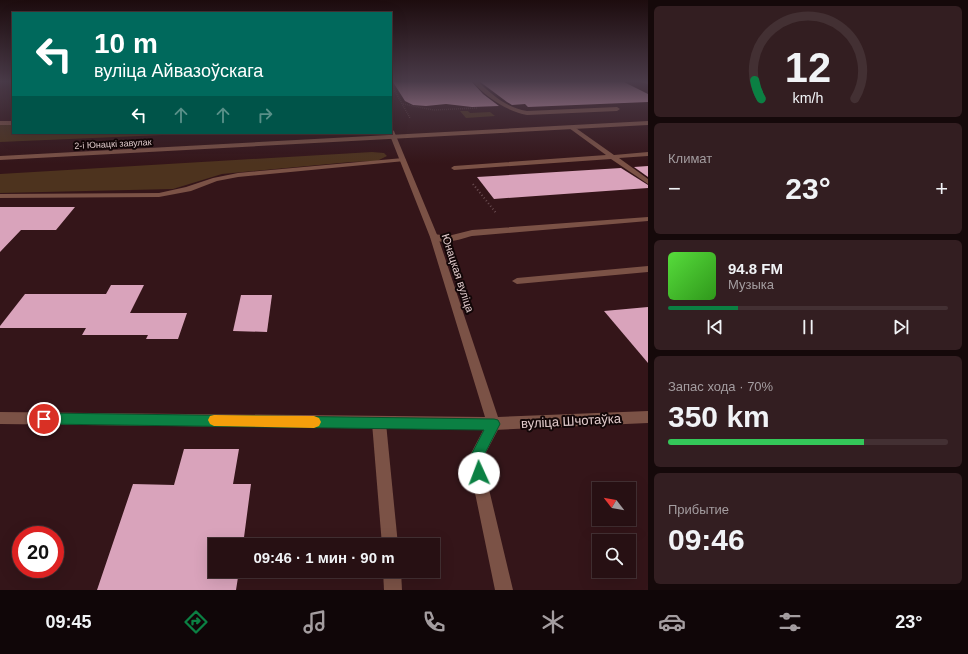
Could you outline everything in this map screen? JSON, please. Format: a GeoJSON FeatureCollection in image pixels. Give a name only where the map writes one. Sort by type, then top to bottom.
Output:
{"type":"FeatureCollection","features":[{"type":"Feature","properties":{"kind":"street"},"geometry":{"type":"LineString","coordinates":[[509,109],[517,112],[527,113],[617,109]]}},
{"type":"Feature","properties":{"kind":"street"},"geometry":{"type":"LineString","coordinates":[[0,123],[12,123]]}},
{"type":"Feature","properties":{"kind":"street","name":"2-і Юнацкі завулак"},"geometry":{"type":"LineString","coordinates":[[0,158],[392,134],[648,123]]}},
{"type":"Feature","properties":{"kind":"street"},"geometry":{"type":"LineString","coordinates":[[571,127],[648,182]]}},
{"type":"Feature","properties":{"kind":"street","name":"Юнацкая вуліца"},"geometry":{"type":"LineString","coordinates":[[392,134],[434,237],[494,424]]}},
{"type":"Feature","properties":{"kind":"street"},"geometry":{"type":"LineString","coordinates":[[454,168],[648,154]]}},
{"type":"Feature","properties":{"kind":"street"},"geometry":{"type":"LineString","coordinates":[[0,196],[159,195],[188,189],[216,179],[403,160]]}},
{"type":"Feature","properties":{"kind":"street"},"geometry":{"type":"LineString","coordinates":[[434,237],[448,239],[472,234],[648,219]]}},
{"type":"Feature","properties":{"kind":"street"},"geometry":{"type":"LineString","coordinates":[[517,281],[648,269]]}},
{"type":"Feature","properties":{"kind":"street","name":"вуліца Шчотаўка"},"geometry":{"type":"LineString","coordinates":[[0,418],[494,424],[648,417]]}},
{"type":"Feature","properties":{"kind":"street"},"geometry":{"type":"LineString","coordinates":[[379,423],[389,538]]}},
{"type":"Feature","properties":{"kind":"street"},"geometry":{"type":"LineString","coordinates":[[494,424],[475,459],[504,590]]}},
{"type":"Feature","properties":{"kind":"street"},"geometry":{"type":"LineString","coordinates":[[393,578],[394,590]]}},
{"type":"Feature","properties":{"kind":"path"},"geometry":{"type":"LineString","coordinates":[[405,109],[412,122]]}},
{"type":"Feature","properties":{"kind":"path"},"geometry":{"type":"LineString","coordinates":[[426,109],[434,110],[468,109]]}},
{"type":"Feature","properties":{"kind":"shaded area"},"geometry":{"type":"Polygon","coordinates":[[[460,111],[468,111],[470,113],[490,112],[495,116],[466,118],[460,111]]]}},
{"type":"Feature","properties":{"kind":"shaded area"},"geometry":{"type":"Polygon","coordinates":[[[0,123],[12,123],[12,134],[186,134],[0,142],[0,123]]]}},
{"type":"Feature","properties":{"kind":"shaded area"},"geometry":{"type":"Polygon","coordinates":[[[372,152],[384,153],[387,156],[377,161],[222,174],[173,189],[0,193],[0,174],[372,152]]]}},
{"type":"Feature","properties":{"kind":"building"},"geometry":{"type":"Polygon","coordinates":[[[648,166],[648,177],[634,167],[648,166]]]}},
{"type":"Feature","properties":{"kind":"building"},"geometry":{"type":"Polygon","coordinates":[[[621,168],[648,185],[648,188],[494,199],[477,177],[621,168]]]}},
{"type":"Feature","properties":{"kind":"building"},"geometry":{"type":"Polygon","coordinates":[[[0,207],[75,207],[56,230],[21,230],[0,252],[0,207]]]}},
{"type":"Feature","properties":{"kind":"building"},"geometry":{"type":"Polygon","coordinates":[[[111,285],[144,285],[130,313],[187,313],[178,339],[146,339],[148,335],[82,335],[86,328],[0,328],[25,294],[106,294],[111,285]]]}},
{"type":"Feature","properties":{"kind":"building"},"geometry":{"type":"Polygon","coordinates":[[[241,295],[272,295],[267,332],[233,331],[241,295]]]}},
{"type":"Feature","properties":{"kind":"building"},"geometry":{"type":"Polygon","coordinates":[[[648,307],[648,363],[604,311],[648,307]]]}},
{"type":"Feature","properties":{"kind":"building"},"geometry":{"type":"Polygon","coordinates":[[[184,449],[239,449],[233,484],[251,484],[244,538],[208,538],[208,578],[238,578],[236,590],[97,590],[133,484],[174,485],[184,449]]]}},
{"type":"Feature","properties":{"kind":"slow traffic"},"geometry":{"type":"LineString","coordinates":[[214,420],[314,422]]}},
{"type":"Feature","properties":{"kind":"route"},"geometry":{"type":"LineString","coordinates":[[44,419],[494,424],[475,459],[479,473]]}}]}
